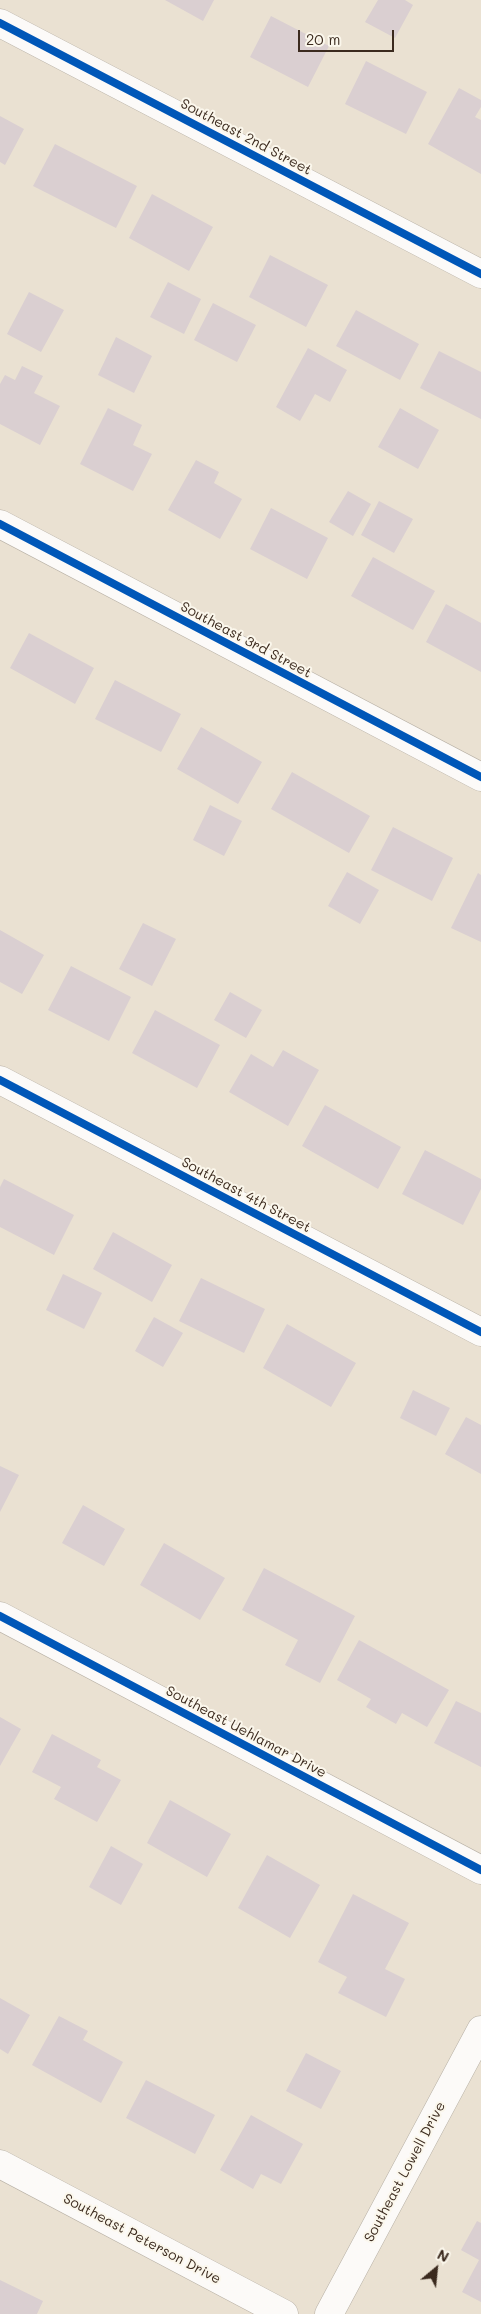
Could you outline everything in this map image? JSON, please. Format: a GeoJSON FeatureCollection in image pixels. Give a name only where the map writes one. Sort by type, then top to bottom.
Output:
{"type":"FeatureCollection","features":[{"type":"Feature","properties":{"kind":"street","name":"Southeast 2nd Street"},"geometry":{"type":"LineString","coordinates":[[0,23],[481,274]]}},
{"type":"Feature","properties":{"kind":"street","name":"Southeast 3rd Street"},"geometry":{"type":"LineString","coordinates":[[0,524],[481,777]]}},
{"type":"Feature","properties":{"kind":"street","name":"Southeast 4th Street"},"geometry":{"type":"LineString","coordinates":[[0,1080],[481,1332]]}},
{"type":"Feature","properties":{"kind":"street","name":"Southeast Uehlamar Drive"},"geometry":{"type":"LineString","coordinates":[[0,1616],[481,1870]]}},
{"type":"Feature","properties":{"kind":"street","name":"Southeast Lowell Drive"},"geometry":{"type":"LineString","coordinates":[[329,2314],[481,2030]]}},
{"type":"Feature","properties":{"kind":"street","name":"Southeast Peterson Drive"},"geometry":{"type":"LineString","coordinates":[[0,2164],[284,2314]]}},
{"type":"Feature","properties":{"kind":"building"},"geometry":{"type":"Polygon","coordinates":[[[165,0],[214,0],[203,21],[165,0]]]}},
{"type":"Feature","properties":{"kind":"building"},"geometry":{"type":"Polygon","coordinates":[[[378,0],[405,0],[413,5],[395,38],[365,22],[378,0]]]}},
{"type":"Feature","properties":{"kind":"building"},"geometry":{"type":"Polygon","coordinates":[[[271,16],[329,46],[308,87],[250,57],[271,16]]]}},
{"type":"Feature","properties":{"kind":"building"},"geometry":{"type":"Polygon","coordinates":[[[366,61],[427,92],[406,134],[345,104],[366,61]]]}},
{"type":"Feature","properties":{"kind":"building"},"geometry":{"type":"Polygon","coordinates":[[[459,88],[481,100],[481,107],[475,117],[481,120],[481,174],[428,144],[459,88]]]}},
{"type":"Feature","properties":{"kind":"building"},"geometry":{"type":"Polygon","coordinates":[[[0,116],[24,129],[5,165],[0,162],[0,116]]]}},
{"type":"Feature","properties":{"kind":"building"},"geometry":{"type":"Polygon","coordinates":[[[55,144],[137,186],[116,228],[33,186],[55,144]]]}},
{"type":"Feature","properties":{"kind":"building"},"geometry":{"type":"Polygon","coordinates":[[[152,194],[213,227],[189,271],[129,238],[152,194]]]}},
{"type":"Feature","properties":{"kind":"building"},"geometry":{"type":"Polygon","coordinates":[[[270,255],[328,285],[306,327],[249,297],[270,255]]]}},
{"type":"Feature","properties":{"kind":"building"},"geometry":{"type":"Polygon","coordinates":[[[168,282],[201,299],[184,334],[150,317],[168,282]]]}},
{"type":"Feature","properties":{"kind":"building"},"geometry":{"type":"Polygon","coordinates":[[[29,292],[64,310],[41,352],[7,334],[29,292]]]}},
{"type":"Feature","properties":{"kind":"building"},"geometry":{"type":"Polygon","coordinates":[[[213,303],[256,325],[237,362],[194,340],[213,303]]]}},
{"type":"Feature","properties":{"kind":"building"},"geometry":{"type":"Polygon","coordinates":[[[356,310],[419,344],[400,380],[336,346],[356,310]]]}},
{"type":"Feature","properties":{"kind":"building"},"geometry":{"type":"Polygon","coordinates":[[[116,337],[152,356],[134,393],[98,375],[116,337]]]}},
{"type":"Feature","properties":{"kind":"building"},"geometry":{"type":"Polygon","coordinates":[[[308,348],[347,370],[330,402],[315,394],[300,421],[276,407],[308,348]]]}},
{"type":"Feature","properties":{"kind":"building"},"geometry":{"type":"Polygon","coordinates":[[[439,351],[481,372],[481,419],[420,388],[439,351]]]}},
{"type":"Feature","properties":{"kind":"building"},"geometry":{"type":"Polygon","coordinates":[[[22,366],[43,376],[34,393],[60,406],[40,445],[0,424],[0,384],[5,375],[15,380],[22,366]]]}},
{"type":"Feature","properties":{"kind":"building"},"geometry":{"type":"Polygon","coordinates":[[[108,408],[142,425],[133,445],[152,454],[133,491],[80,464],[108,408]]]}},
{"type":"Feature","properties":{"kind":"building"},"geometry":{"type":"Polygon","coordinates":[[[400,408],[439,430],[418,469],[378,447],[400,408]]]}},
{"type":"Feature","properties":{"kind":"building"},"geometry":{"type":"Polygon","coordinates":[[[196,460],[219,472],[214,483],[242,499],[220,539],[168,510],[196,460]]]}},
{"type":"Feature","properties":{"kind":"building"},"geometry":{"type":"Polygon","coordinates":[[[348,491],[371,504],[353,536],[329,522],[348,491]]]}},
{"type":"Feature","properties":{"kind":"building"},"geometry":{"type":"Polygon","coordinates":[[[379,501],[413,519],[394,553],[361,535],[379,501]]]}},
{"type":"Feature","properties":{"kind":"building"},"geometry":{"type":"Polygon","coordinates":[[[271,508],[328,538],[307,579],[250,549],[271,508]]]}},
{"type":"Feature","properties":{"kind":"building"},"geometry":{"type":"Polygon","coordinates":[[[373,557],[435,591],[413,630],[351,596],[373,557]]]}},
{"type":"Feature","properties":{"kind":"building"},"geometry":{"type":"Polygon","coordinates":[[[446,604],[481,623],[481,672],[426,642],[446,604]]]}},
{"type":"Feature","properties":{"kind":"building"},"geometry":{"type":"Polygon","coordinates":[[[29,633],[94,668],[75,704],[10,668],[29,633]]]}},
{"type":"Feature","properties":{"kind":"building"},"geometry":{"type":"Polygon","coordinates":[[[115,680],[181,714],[161,752],[95,719],[115,680]]]}},
{"type":"Feature","properties":{"kind":"building"},"geometry":{"type":"Polygon","coordinates":[[[201,727],[262,762],[238,804],[177,769],[201,727]]]}},
{"type":"Feature","properties":{"kind":"building"},"geometry":{"type":"Polygon","coordinates":[[[292,772],[370,816],[349,853],[271,809],[292,772]]]}},
{"type":"Feature","properties":{"kind":"building"},"geometry":{"type":"Polygon","coordinates":[[[210,805],[242,821],[224,856],[193,840],[210,805]]]}},
{"type":"Feature","properties":{"kind":"building"},"geometry":{"type":"Polygon","coordinates":[[[393,827],[453,858],[432,901],[371,870],[393,827]]]}},
{"type":"Feature","properties":{"kind":"building"},"geometry":{"type":"Polygon","coordinates":[[[347,872],[379,890],[360,924],[328,906],[347,872]]]}},
{"type":"Feature","properties":{"kind":"building"},"geometry":{"type":"Polygon","coordinates":[[[478,873],[481,875],[481,942],[451,928],[478,873]]]}},
{"type":"Feature","properties":{"kind":"building"},"geometry":{"type":"Polygon","coordinates":[[[143,923],[176,939],[152,986],[119,969],[143,923]]]}},
{"type":"Feature","properties":{"kind":"building"},"geometry":{"type":"Polygon","coordinates":[[[0,930],[44,955],[22,994],[0,982],[0,930]]]}},
{"type":"Feature","properties":{"kind":"building"},"geometry":{"type":"Polygon","coordinates":[[[71,966],[131,997],[109,1041],[48,1010],[71,966]]]}},
{"type":"Feature","properties":{"kind":"building"},"geometry":{"type":"Polygon","coordinates":[[[230,992],[262,1010],[246,1038],[214,1020],[230,992]]]}},
{"type":"Feature","properties":{"kind":"building"},"geometry":{"type":"Polygon","coordinates":[[[155,1010],[220,1045],[197,1088],[132,1053],[155,1010]]]}},
{"type":"Feature","properties":{"kind":"building"},"geometry":{"type":"Polygon","coordinates":[[[283,1050],[319,1070],[288,1126],[229,1092],[251,1054],[273,1067],[283,1050]]]}},
{"type":"Feature","properties":{"kind":"building"},"geometry":{"type":"Polygon","coordinates":[[[325,1105],[401,1147],[378,1189],[302,1146],[325,1105]]]}},
{"type":"Feature","properties":{"kind":"building"},"geometry":{"type":"Polygon","coordinates":[[[425,1150],[481,1179],[481,1189],[463,1225],[402,1194],[425,1150]]]}},
{"type":"Feature","properties":{"kind":"building"},"geometry":{"type":"Polygon","coordinates":[[[4,1179],[74,1215],[54,1255],[0,1227],[0,1187],[4,1179]]]}},
{"type":"Feature","properties":{"kind":"building"},"geometry":{"type":"Polygon","coordinates":[[[113,1232],[172,1265],[152,1302],[93,1269],[113,1232]]]}},
{"type":"Feature","properties":{"kind":"building"},"geometry":{"type":"Polygon","coordinates":[[[63,1274],[102,1293],[84,1329],[46,1310],[63,1274]]]}},
{"type":"Feature","properties":{"kind":"building"},"geometry":{"type":"Polygon","coordinates":[[[201,1278],[265,1309],[244,1353],[179,1321],[201,1278]]]}},
{"type":"Feature","properties":{"kind":"building"},"geometry":{"type":"Polygon","coordinates":[[[154,1317],[183,1333],[163,1367],[135,1351],[154,1317]]]}},
{"type":"Feature","properties":{"kind":"building"},"geometry":{"type":"Polygon","coordinates":[[[287,1324],[356,1363],[331,1407],[263,1368],[287,1324]]]}},
{"type":"Feature","properties":{"kind":"building"},"geometry":{"type":"Polygon","coordinates":[[[413,1390],[450,1408],[436,1436],[400,1418],[413,1390]]]}},
{"type":"Feature","properties":{"kind":"building"},"geometry":{"type":"Polygon","coordinates":[[[466,1417],[481,1425],[481,1474],[445,1454],[466,1417]]]}},
{"type":"Feature","properties":{"kind":"building"},"geometry":{"type":"Polygon","coordinates":[[[0,1466],[19,1475],[0,1512],[0,1466]]]}},
{"type":"Feature","properties":{"kind":"building"},"geometry":{"type":"Polygon","coordinates":[[[83,1505],[125,1529],[104,1566],[62,1543],[83,1505]]]}},
{"type":"Feature","properties":{"kind":"building"},"geometry":{"type":"Polygon","coordinates":[[[164,1543],[225,1578],[200,1620],[140,1585],[164,1543]]]}},
{"type":"Feature","properties":{"kind":"building"},"geometry":{"type":"Polygon","coordinates":[[[264,1568],[355,1616],[320,1683],[285,1665],[298,1640],[242,1610],[264,1568]]]}},
{"type":"Feature","properties":{"kind":"building"},"geometry":{"type":"Polygon","coordinates":[[[359,1640],[449,1690],[427,1727],[402,1713],[396,1724],[366,1707],[371,1699],[337,1680],[359,1640]]]}},
{"type":"Feature","properties":{"kind":"building"},"geometry":{"type":"Polygon","coordinates":[[[456,1701],[481,1713],[481,1767],[434,1743],[456,1701]]]}},
{"type":"Feature","properties":{"kind":"building"},"geometry":{"type":"Polygon","coordinates":[[[0,1717],[21,1729],[0,1766],[0,1717]]]}},
{"type":"Feature","properties":{"kind":"building"},"geometry":{"type":"Polygon","coordinates":[[[52,1734],[101,1760],[97,1767],[121,1780],[97,1822],[54,1799],[61,1787],[32,1772],[52,1734]]]}},
{"type":"Feature","properties":{"kind":"building"},"geometry":{"type":"Polygon","coordinates":[[[170,1800],[231,1834],[207,1877],[147,1843],[170,1800]]]}},
{"type":"Feature","properties":{"kind":"building"},"geometry":{"type":"Polygon","coordinates":[[[111,1846],[143,1864],[121,1905],[89,1887],[111,1846]]]}},
{"type":"Feature","properties":{"kind":"building"},"geometry":{"type":"Polygon","coordinates":[[[267,1855],[320,1885],[290,1938],[238,1908],[267,1855]]]}},
{"type":"Feature","properties":{"kind":"building"},"geometry":{"type":"Polygon","coordinates":[[[353,1894],[409,1923],[385,1969],[405,1979],[386,2017],[338,1993],[347,1977],[318,1962],[353,1894]]]}},
{"type":"Feature","properties":{"kind":"building"},"geometry":{"type":"Polygon","coordinates":[[[0,1998],[30,2015],[8,2054],[0,2049],[0,1998]]]}},
{"type":"Feature","properties":{"kind":"building"},"geometry":{"type":"Polygon","coordinates":[[[59,2016],[88,2031],[83,2040],[123,2062],[101,2103],[32,2065],[59,2016]]]}},
{"type":"Feature","properties":{"kind":"building"},"geometry":{"type":"Polygon","coordinates":[[[306,2053],[341,2071],[321,2109],[286,2091],[306,2053]]]}},
{"type":"Feature","properties":{"kind":"building"},"geometry":{"type":"Polygon","coordinates":[[[146,2080],[215,2115],[195,2154],[126,2118],[146,2080]]]}},
{"type":"Feature","properties":{"kind":"building"},"geometry":{"type":"Polygon","coordinates":[[[251,2115],[303,2144],[281,2184],[261,2174],[253,2189],[220,2170],[251,2115]]]}},
{"type":"Feature","properties":{"kind":"building"},"geometry":{"type":"Polygon","coordinates":[[[477,2221],[481,2223],[481,2302],[462,2292],[479,2260],[461,2250],[477,2221]]]}},
{"type":"Feature","properties":{"kind":"building"},"geometry":{"type":"Polygon","coordinates":[[[0,2280],[43,2301],[37,2314],[0,2314],[0,2280]]]}},
{"type":"Feature","properties":{"kind":"cycle path"},"geometry":{"type":"LineString","coordinates":[[0,23],[481,274]]}},
{"type":"Feature","properties":{"kind":"cycle path"},"geometry":{"type":"LineString","coordinates":[[0,524],[481,777]]}},
{"type":"Feature","properties":{"kind":"cycle path"},"geometry":{"type":"LineString","coordinates":[[0,1080],[481,1332]]}},
{"type":"Feature","properties":{"kind":"cycle path"},"geometry":{"type":"LineString","coordinates":[[0,1616],[481,1870]]}}]}
